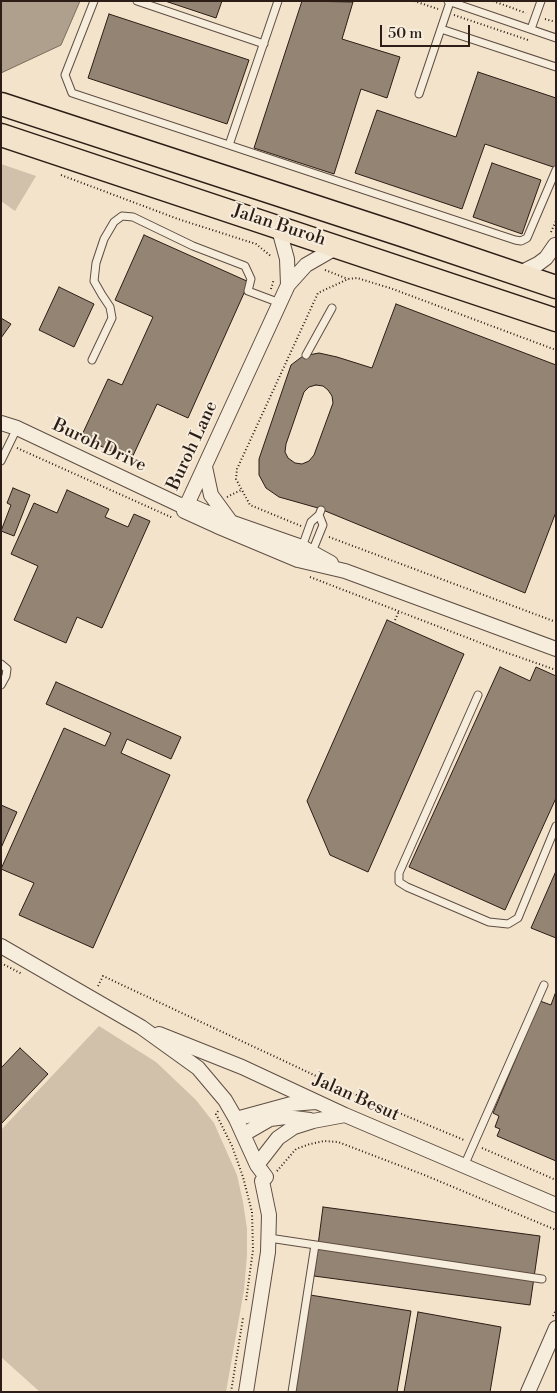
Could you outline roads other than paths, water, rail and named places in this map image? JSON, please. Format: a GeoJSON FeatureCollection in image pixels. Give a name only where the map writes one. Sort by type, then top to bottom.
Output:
{"type":"FeatureCollection","features":[{"type":"Feature","properties":{"kind":"highway","name":"Jalan Buroh"},"geometry":{"type":"LineString","coordinates":[[8,106],[553,285]]}},
{"type":"Feature","properties":{"kind":"highway","name":"Jalan Buroh"},"geometry":{"type":"LineString","coordinates":[[2,135],[556,320]]}},
{"type":"Feature","properties":{"kind":"street","name":"Buroh Lane"},"geometry":{"type":"LineString","coordinates":[[278,226],[287,259],[288,285]]}},
{"type":"Feature","properties":{"kind":"street"},"geometry":{"type":"LineString","coordinates":[[518,274],[546,258],[553,242]]}},
{"type":"Feature","properties":{"kind":"street"},"geometry":{"type":"LineString","coordinates":[[553,242],[549,266],[553,285]]}},
{"type":"Feature","properties":{"kind":"street","name":"Buroh Lane"},"geometry":{"type":"LineString","coordinates":[[304,553],[226,530],[182,510],[205,467],[273,301],[306,265],[339,246]]}},
{"type":"Feature","properties":{"kind":"street","name":"Buroh Drive"},"geometry":{"type":"LineString","coordinates":[[1,423],[17,428],[182,510],[230,521]]}},
{"type":"Feature","properties":{"kind":"street"},"geometry":{"type":"LineString","coordinates":[[205,467],[211,494],[230,521],[345,570],[556,649]]}},
{"type":"Feature","properties":{"kind":"street","name":"Jalan Besut"},"geometry":{"type":"LineString","coordinates":[[1,946],[141,1027],[198,1068],[225,1100],[266,1177],[262,1181],[269,1215],[268,1238]]}},
{"type":"Feature","properties":{"kind":"street","name":"Jalan Besut"},"geometry":{"type":"LineString","coordinates":[[141,1027],[242,1067],[345,1115],[556,1204]]}},
{"type":"Feature","properties":{"kind":"street"},"geometry":{"type":"LineString","coordinates":[[236,1119],[291,1104],[317,1102]]}},
{"type":"Feature","properties":{"kind":"street"},"geometry":{"type":"LineString","coordinates":[[258,1165],[278,1138],[294,1127],[345,1115]]}},
{"type":"Feature","properties":{"kind":"street"},"geometry":{"type":"LineString","coordinates":[[244,1134],[270,1119],[286,1117],[313,1121]]}},
{"type":"Feature","properties":{"kind":"street"},"geometry":{"type":"LineString","coordinates":[[246,1392],[263,1292],[268,1238]]}},
{"type":"Feature","properties":{"kind":"street"},"geometry":{"type":"LineString","coordinates":[[528,1392],[556,1328]]}},
{"type":"Feature","properties":{"kind":"lane"},"geometry":{"type":"LineString","coordinates":[[94,1],[65,75],[72,93],[521,241],[527,238],[556,170]]}},
{"type":"Feature","properties":{"kind":"lane"},"geometry":{"type":"LineString","coordinates":[[137,1],[264,44]]}},
{"type":"Feature","properties":{"kind":"lane"},"geometry":{"type":"LineString","coordinates":[[230,145],[278,1]]}},
{"type":"Feature","properties":{"kind":"lane"},"geometry":{"type":"LineString","coordinates":[[531,29],[541,1]]}},
{"type":"Feature","properties":{"kind":"lane"},"geometry":{"type":"LineString","coordinates":[[419,94],[449,2],[556,38]]}},
{"type":"Feature","properties":{"kind":"lane"},"geometry":{"type":"LineString","coordinates":[[441,29],[556,67]]}},
{"type":"Feature","properties":{"kind":"lane"},"geometry":{"type":"LineString","coordinates":[[92,360],[112,318],[110,307],[94,280],[96,263],[104,239],[114,222],[122,216],[133,217],[193,246],[245,266],[251,278],[248,291],[273,301]]}},
{"type":"Feature","properties":{"kind":"lane"},"geometry":{"type":"LineString","coordinates":[[306,355],[332,308]]}},
{"type":"Feature","properties":{"kind":"lane"},"geometry":{"type":"LineString","coordinates":[[1,461],[17,428]]}},
{"type":"Feature","properties":{"kind":"lane"},"geometry":{"type":"LineString","coordinates":[[320,512],[323,525],[320,533],[304,553],[308,529],[311,522],[320,512]]}},
{"type":"Feature","properties":{"kind":"lane"},"geometry":{"type":"LineString","coordinates":[[1,664],[7,670],[1,685]]}},
{"type":"Feature","properties":{"kind":"lane"},"geometry":{"type":"LineString","coordinates":[[478,695],[398,873],[399,882],[489,922],[508,924],[518,918],[556,826]]}},
{"type":"Feature","properties":{"kind":"lane"},"geometry":{"type":"LineString","coordinates":[[464,1166],[544,985]]}},
{"type":"Feature","properties":{"kind":"lane"},"geometry":{"type":"LineString","coordinates":[[268,1238],[542,1279]]}},
{"type":"Feature","properties":{"kind":"lane"},"geometry":{"type":"LineString","coordinates":[[292,1392],[315,1245]]}}]}
